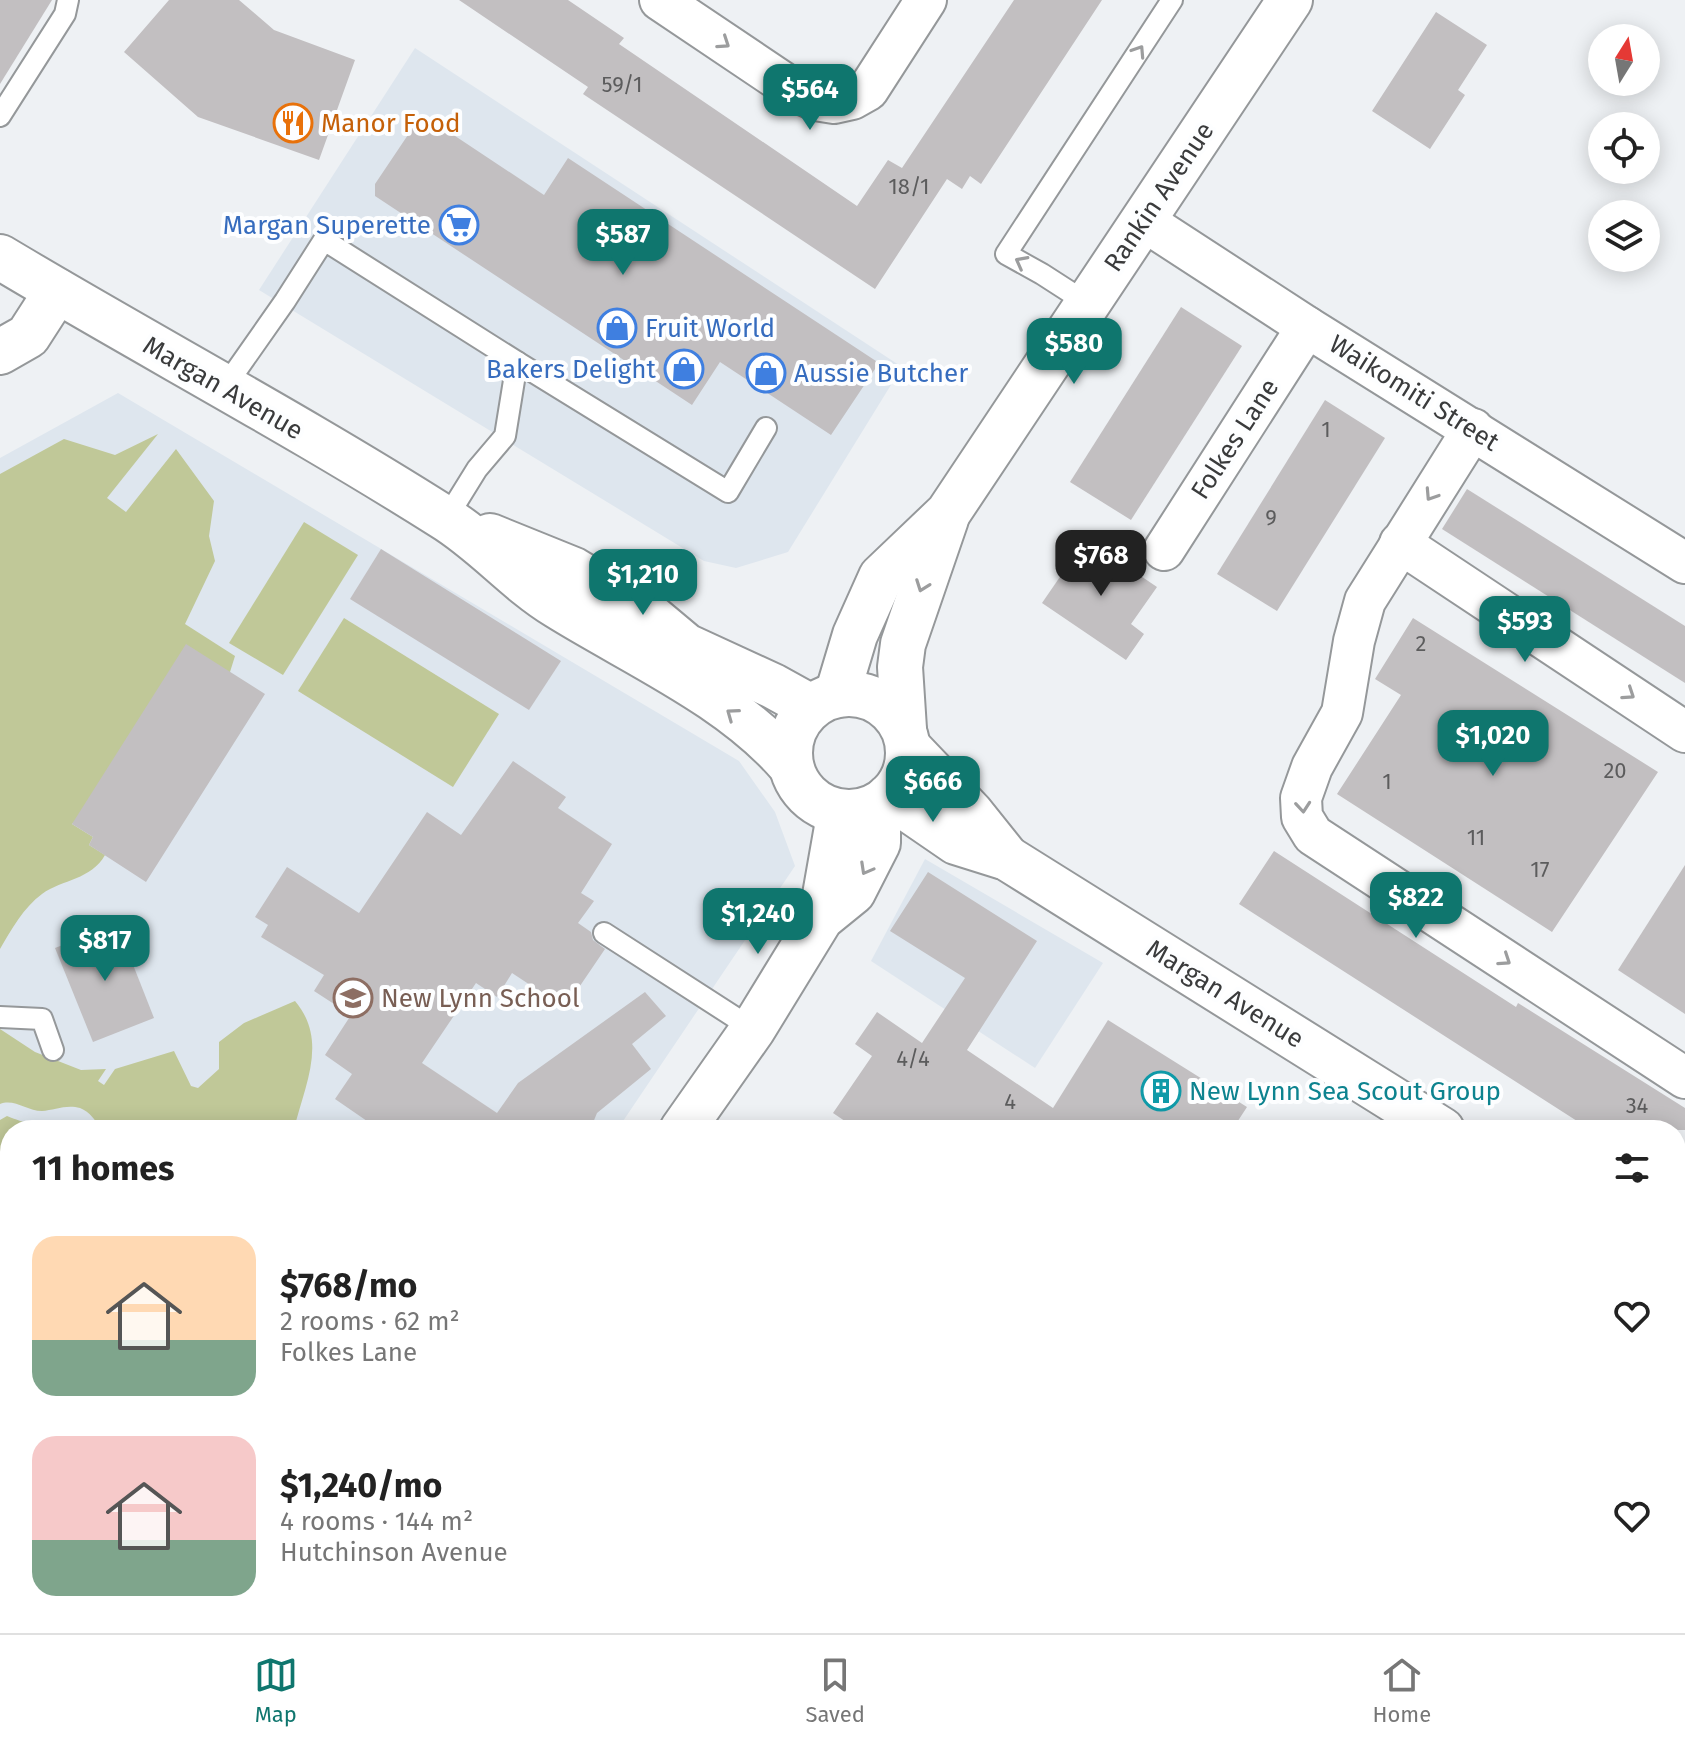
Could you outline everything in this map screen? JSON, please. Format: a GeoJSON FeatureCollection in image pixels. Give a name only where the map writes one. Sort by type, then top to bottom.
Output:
{"type":"FeatureCollection","features":[{"type":"Feature","properties":{"kind":"main road","name":"Rankin Avenue"},"geometry":{"type":"LineString","coordinates":[[824,701],[881,577],[948,513],[1290,0]]}},
{"type":"Feature","properties":{"kind":"main road","name":"Margan Avenue"},"geometry":{"type":"LineString","coordinates":[[0,257],[446,519],[553,604],[632,649],[730,712],[772,744],[790,765]]}},
{"type":"Feature","properties":{"kind":"main road"},"geometry":{"type":"LineString","coordinates":[[0,352],[28,336],[57,291]]}},
{"type":"Feature","properties":{"kind":"main road","name":"Rankin Avenue"},"geometry":{"type":"LineString","coordinates":[[906,738],[900,667],[903,644],[948,513]]}},
{"type":"Feature","properties":{"kind":"main road","name":"Margan Avenue"},"geometry":{"type":"LineString","coordinates":[[446,519],[574,570],[649,615],[686,646],[773,686],[824,701]]}},
{"type":"Feature","properties":{"kind":"main road"},"geometry":{"type":"LineString","coordinates":[[857,694],[876,700],[893,712],[906,738],[905,774],[884,800],[857,812],[834,811],[811,798],[802,789],[790,765],[790,744],[797,724],[824,701],[857,694]]}},
{"type":"Feature","properties":{"kind":"main road","name":"Margan Avenue"},"geometry":{"type":"LineString","coordinates":[[906,738],[1007,858]]}},
{"type":"Feature","properties":{"kind":"main road","name":"Margan Avenue"},"geometry":{"type":"LineString","coordinates":[[884,800],[956,842],[1007,858],[1426,1120]]}},
{"type":"Feature","properties":{"kind":"main road"},"geometry":{"type":"LineString","coordinates":[[689,1120],[753,1029],[821,918],[853,892],[878,843],[884,800]]}},
{"type":"Feature","properties":{"kind":"main road"},"geometry":{"type":"LineString","coordinates":[[821,918],[837,827],[834,811]]}},
{"type":"Feature","properties":{"kind":"street"},"geometry":{"type":"LineString","coordinates":[[660,0],[797,92],[815,100],[834,103],[852,99],[868,90],[926,0]]}},
{"type":"Feature","properties":{"kind":"street","name":"Waikomiti Street"},"geometry":{"type":"LineString","coordinates":[[1144,221],[1307,327],[1685,563]]}},
{"type":"Feature","properties":{"kind":"street","name":"Folkes Lane"},"geometry":{"type":"LineString","coordinates":[[1164,550],[1307,327]]}},
{"type":"Feature","properties":{"kind":"street"},"geometry":{"type":"LineString","coordinates":[[1473,429],[1365,601],[1354,641],[1342,713],[1306,781],[1301,798],[1302,817],[1313,835],[1685,1078]]}},
{"type":"Feature","properties":{"kind":"street"},"geometry":{"type":"LineString","coordinates":[[1400,543],[1685,732]]}},
{"type":"Feature","properties":{"kind":"lane"},"geometry":{"type":"LineString","coordinates":[[0,116],[65,14],[68,0]]}},
{"type":"Feature","properties":{"kind":"lane"},"geometry":{"type":"LineString","coordinates":[[1087,303],[1006,254],[1172,0]]}},
{"type":"Feature","properties":{"kind":"lane"},"geometry":{"type":"LineString","coordinates":[[224,388],[324,240],[728,492],[766,428]]}},
{"type":"Feature","properties":{"kind":"lane"},"geometry":{"type":"LineString","coordinates":[[446,519],[477,469],[505,436],[517,362]]}},
{"type":"Feature","properties":{"kind":"lane"},"geometry":{"type":"LineString","coordinates":[[604,933],[753,1029]]}},
{"type":"Feature","properties":{"kind":"lane"},"geometry":{"type":"LineString","coordinates":[[0,1017],[42,1019],[53,1050]]}},
{"type":"Feature","properties":{"kind":"shaded area"},"geometry":{"type":"Polygon","coordinates":[[[415,48],[902,367],[788,552],[736,568],[704,561],[259,290],[415,48]]]}},
{"type":"Feature","properties":{"kind":"shaded area","name":"New Lynn School"},"geometry":{"type":"Polygon","coordinates":[[[118,393],[739,761],[775,812],[795,866],[624,1120],[0,1120],[0,458],[118,393]]]}},
{"type":"Feature","properties":{"kind":"shaded area"},"geometry":{"type":"Polygon","coordinates":[[[925,859],[1103,963],[1035,1068],[871,961],[925,859]]]}},
{"type":"Feature","properties":{"kind":"green space"},"geometry":{"type":"Polygon","coordinates":[[[158,434],[107,498],[126,512],[176,449],[214,501],[209,536],[215,561],[185,624],[235,656],[230,672],[72,824],[93,837],[89,845],[105,855],[99,863],[92,870],[35,899],[18,919],[0,949],[0,474],[64,439],[115,455],[158,434]]]}},
{"type":"Feature","properties":{"kind":"green space"},"geometry":{"type":"Polygon","coordinates":[[[304,522],[358,555],[283,675],[229,643],[304,522]]]}},
{"type":"Feature","properties":{"kind":"green space"},"geometry":{"type":"Polygon","coordinates":[[[344,618],[499,714],[453,787],[298,691],[344,618]]]}},
{"type":"Feature","properties":{"kind":"green space"},"geometry":{"type":"Polygon","coordinates":[[[295,1001],[305,1016],[311,1032],[311,1064],[297,1120],[94,1120],[90,1114],[75,1107],[42,1111],[10,1103],[0,1104],[0,1029],[35,1052],[81,1070],[106,1069],[98,1081],[104,1085],[115,1069],[174,1051],[191,1086],[198,1088],[219,1069],[219,1042],[244,1023],[295,1001]]]}},
{"type":"Feature","properties":{"kind":"building"},"geometry":{"type":"Polygon","coordinates":[[[0,0],[52,0],[0,84],[0,0]]]}},
{"type":"Feature","properties":{"kind":"building"},"geometry":{"type":"Polygon","coordinates":[[[169,0],[239,0],[274,30],[355,60],[319,160],[198,117],[124,52],[169,0]]]}},
{"type":"Feature","properties":{"kind":"building"},"geometry":{"type":"Polygon","coordinates":[[[459,0],[568,0],[624,38],[619,44],[857,206],[888,160],[902,168],[1014,0],[1102,0],[981,184],[970,176],[962,189],[947,179],[875,289],[583,94],[588,87],[459,0]]]}},
{"type":"Feature","properties":{"kind":"building"},"geometry":{"type":"Polygon","coordinates":[[[1436,12],[1487,45],[1458,90],[1465,95],[1430,149],[1372,111],[1436,12]]]}},
{"type":"Feature","properties":{"kind":"building"},"geometry":{"type":"Polygon","coordinates":[[[422,114],[544,195],[568,158],[879,363],[831,435],[720,362],[692,405],[375,196],[375,184],[422,114]]]}},
{"type":"Feature","properties":{"kind":"building"},"geometry":{"type":"Polygon","coordinates":[[[1181,307],[1242,346],[1131,520],[1070,482],[1181,307]]]}},
{"type":"Feature","properties":{"kind":"building"},"geometry":{"type":"Polygon","coordinates":[[[1325,400],[1385,438],[1277,611],[1217,574],[1325,400]]]}},
{"type":"Feature","properties":{"kind":"building"},"geometry":{"type":"Polygon","coordinates":[[[1467,489],[1685,626],[1685,683],[1442,529],[1467,489]]]}},
{"type":"Feature","properties":{"kind":"building"},"geometry":{"type":"Polygon","coordinates":[[[1086,539],[1157,587],[1131,624],[1144,634],[1126,660],[1042,603],[1086,539]]]}},
{"type":"Feature","properties":{"kind":"building"},"geometry":{"type":"Polygon","coordinates":[[[381,549],[561,661],[529,710],[350,599],[381,549]]]}},
{"type":"Feature","properties":{"kind":"building"},"geometry":{"type":"Polygon","coordinates":[[[1413,618],[1658,772],[1552,932],[1337,794],[1401,695],[1375,679],[1413,618]]]}},
{"type":"Feature","properties":{"kind":"building"},"geometry":{"type":"Polygon","coordinates":[[[186,644],[265,694],[146,882],[89,845],[93,837],[72,824],[186,644]]]}},
{"type":"Feature","properties":{"kind":"building"},"geometry":{"type":"Polygon","coordinates":[[[513,761],[566,797],[558,808],[612,844],[581,893],[594,901],[578,923],[591,932],[593,940],[605,949],[565,1008],[512,973],[497,997],[476,983],[422,1063],[497,1113],[518,1083],[645,992],[666,1016],[632,1044],[651,1069],[597,1113],[594,1120],[365,1120],[335,1099],[352,1074],[325,1055],[351,1015],[314,991],[324,975],[261,937],[268,925],[255,917],[287,867],[359,913],[427,812],[461,835],[513,761]]]}},
{"type":"Feature","properties":{"kind":"building"},"geometry":{"type":"Polygon","coordinates":[[[1274,851],[1516,1007],[1518,1003],[1685,1108],[1685,1120],[1575,1120],[1239,904],[1274,851]]]}},
{"type":"Feature","properties":{"kind":"building"},"geometry":{"type":"Polygon","coordinates":[[[1685,865],[1685,1014],[1618,970],[1685,865]]]}},
{"type":"Feature","properties":{"kind":"building"},"geometry":{"type":"Polygon","coordinates":[[[928,872],[1037,941],[967,1050],[1053,1108],[1108,1020],[1247,1107],[1239,1120],[843,1120],[833,1113],[872,1056],[855,1044],[877,1012],[922,1043],[965,978],[890,931],[928,872]]]}},
{"type":"Feature","properties":{"kind":"building"},"geometry":{"type":"Polygon","coordinates":[[[117,924],[154,1018],[93,1042],[55,948],[117,924]]]}},
{"type":"Feature","properties":{"kind":"place","name":"Manor Food"},"geometry":{"type":"Point","coordinates":[293,123]}},
{"type":"Feature","properties":{"kind":"place","name":"Margan Superette"},"geometry":{"type":"Point","coordinates":[459,225]}},
{"type":"Feature","properties":{"kind":"place","name":"Fruit World"},"geometry":{"type":"Point","coordinates":[617,328]}},
{"type":"Feature","properties":{"kind":"place","name":"Bakers Delight"},"geometry":{"type":"Point","coordinates":[684,369]}},
{"type":"Feature","properties":{"kind":"place","name":"Aussie Butcher"},"geometry":{"type":"Point","coordinates":[766,373]}},
{"type":"Feature","properties":{"kind":"place","name":"New Lynn School"},"geometry":{"type":"Point","coordinates":[353,998]}},
{"type":"Feature","properties":{"kind":"place","name":"New Lynn Sea Scout Group"},"geometry":{"type":"Point","coordinates":[1161,1091]}}]}
